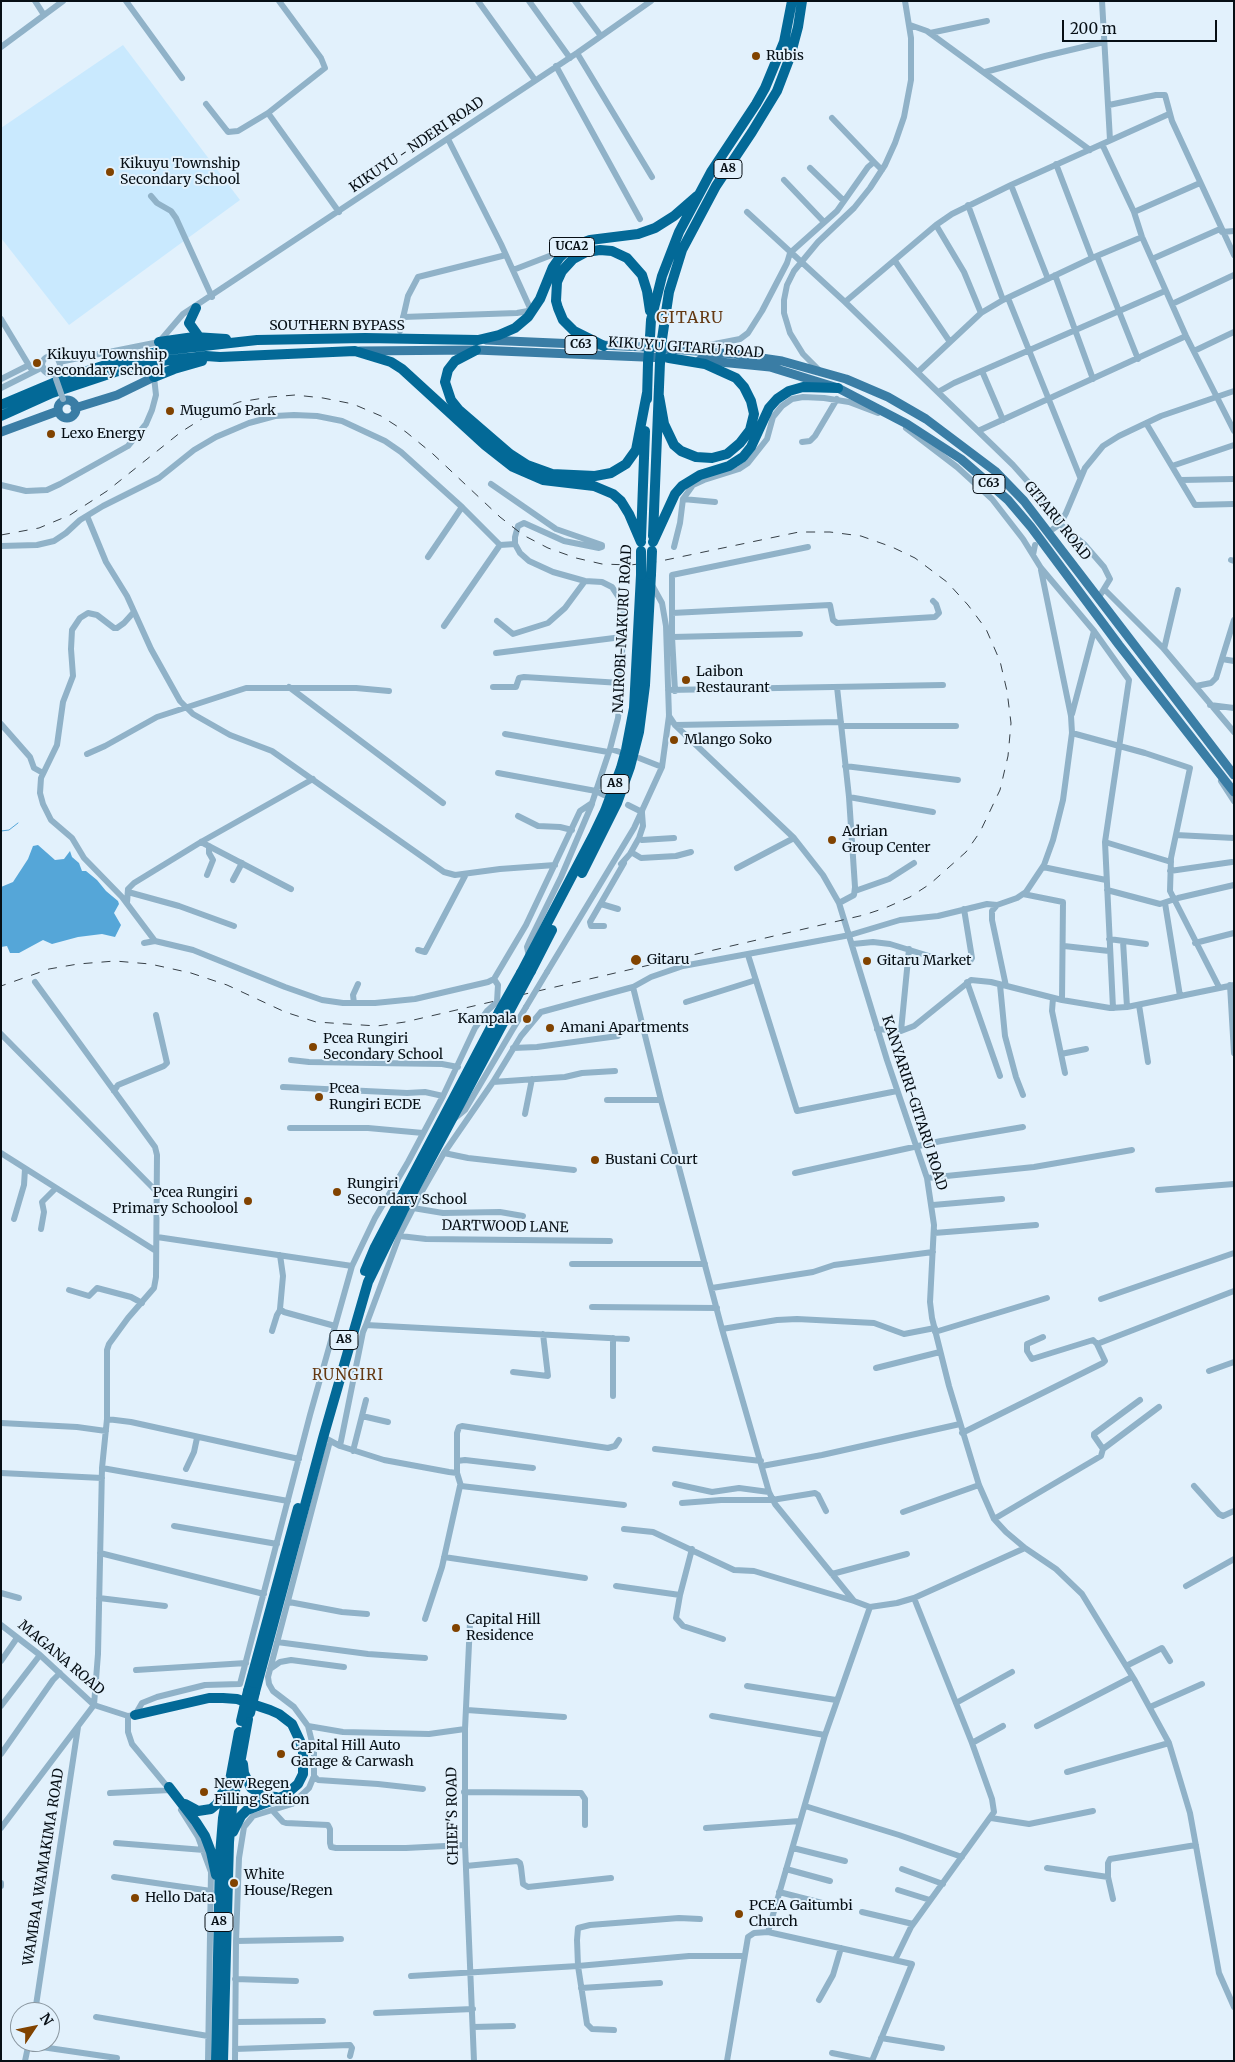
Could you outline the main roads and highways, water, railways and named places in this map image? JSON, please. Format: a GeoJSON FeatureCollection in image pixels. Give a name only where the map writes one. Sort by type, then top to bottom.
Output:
{"type":"FeatureCollection","features":[{"type":"Feature","properties":{"kind":"highway","name":"A8"},"geometry":{"type":"LineString","coordinates":[[651,320],[669,255],[697,196],[765,88],[784,42],[792,1]]}},
{"type":"Feature","properties":{"kind":"highway","name":"NAIROBI-NAKURU ROAD"},"geometry":{"type":"LineString","coordinates":[[647,546],[659,396],[664,360],[662,339],[669,292],[682,250],[716,186],[777,91],[790,58],[802,1]]}},
{"type":"Feature","properties":{"kind":"highway","name":"UCA2"},"geometry":{"type":"LineString","coordinates":[[477,345],[505,333],[522,323],[540,299],[557,262],[571,247],[590,240],[626,236],[654,228],[674,216],[697,196]]}},
{"type":"Feature","properties":{"kind":"highway"},"geometry":{"type":"LineString","coordinates":[[604,346],[574,331],[563,320],[556,302],[556,282],[566,265],[579,255],[592,250],[606,250],[618,253],[632,262],[642,275],[647,291],[651,320]]}},
{"type":"Feature","properties":{"kind":"highway"},"geometry":{"type":"LineString","coordinates":[[196,308],[189,323],[199,337]]}},
{"type":"Feature","properties":{"kind":"highway","name":"NAIROBI-NAKURU ROAD"},"geometry":{"type":"LineString","coordinates":[[504,1012],[612,814],[630,767],[640,732],[645,685],[647,393],[651,320]]}},
{"type":"Feature","properties":{"kind":"highway"},"geometry":{"type":"LineString","coordinates":[[158,342],[199,337],[257,340]]}},
{"type":"Feature","properties":{"kind":"highway","name":"SOUTHERN BYPASS"},"geometry":{"type":"LineString","coordinates":[[1,405],[53,383],[125,359],[168,350],[257,340],[365,338],[477,345]]}},
{"type":"Feature","properties":{"kind":"highway"},"geometry":{"type":"LineString","coordinates":[[477,345],[455,361],[448,370],[445,382],[451,400],[459,410],[510,454],[527,465],[552,474],[594,476],[611,473],[626,464],[636,450],[647,393]]}},
{"type":"Feature","properties":{"kind":"highway"},"geometry":{"type":"LineString","coordinates":[[355,351],[391,362],[402,369],[485,445],[513,467],[543,480],[594,486],[613,494],[621,501],[647,546]]}},
{"type":"Feature","properties":{"kind":"highway","name":"SOUTHERN BYPASS"},"geometry":{"type":"LineString","coordinates":[[1,416],[52,393],[139,365],[206,356],[355,351]]}},
{"type":"Feature","properties":{"kind":"highway"},"geometry":{"type":"LineString","coordinates":[[154,377],[174,369],[220,357]]}},
{"type":"Feature","properties":{"kind":"highway"},"geometry":{"type":"LineString","coordinates":[[659,396],[664,424],[671,440],[681,451],[696,457],[712,458],[727,454],[740,444],[750,430],[754,414],[751,401],[744,387],[736,378],[705,364],[664,360]]}},
{"type":"Feature","properties":{"kind":"highway","name":"C63"},"geometry":{"type":"LineString","coordinates":[[647,546],[678,490],[700,475],[729,466],[743,457],[751,447],[769,408],[777,399],[789,391],[803,387],[838,388]]}},
{"type":"Feature","properties":{"kind":"highway","name":"NAIROBI-NAKURU ROAD"},"geometry":{"type":"LineString","coordinates":[[526,972],[529,958],[605,811],[626,750],[636,684],[647,577]]}},
{"type":"Feature","properties":{"kind":"highway","name":"A8"},"geometry":{"type":"LineString","coordinates":[[252,1691],[326,1439],[368,1282],[403,1211],[452,1122],[504,1012]]}},
{"type":"Feature","properties":{"kind":"highway","name":"A8"},"geometry":{"type":"LineString","coordinates":[[216,2061],[213,1977],[219,1923],[220,1855],[228,1784],[352,1309],[375,1247],[504,1012]]}},
{"type":"Feature","properties":{"kind":"highway"},"geometry":{"type":"LineString","coordinates":[[131,1716],[209,1698],[236,1700],[270,1710],[284,1717],[297,1732],[303,1751],[303,1774],[298,1784],[284,1796],[247,1810],[236,1823],[229,1842]]}},
{"type":"Feature","properties":{"kind":"highway","name":"A8"},"geometry":{"type":"LineString","coordinates":[[223,2061],[234,1880],[229,1842],[239,1770],[239,1742]]}},
{"type":"Feature","properties":{"kind":"highway"},"geometry":{"type":"LineString","coordinates":[[239,1742],[244,1773],[252,1788],[265,1796],[284,1796]]}},
{"type":"Feature","properties":{"kind":"highway"},"geometry":{"type":"LineString","coordinates":[[182,1802],[190,1808],[205,1811],[217,1804],[224,1789],[239,1742]]}},
{"type":"Feature","properties":{"kind":"highway"},"geometry":{"type":"LineString","coordinates":[[170,1789],[182,1802],[200,1829],[211,1852],[217,1884],[219,1923]]}},
{"type":"Feature","properties":{"kind":"main road","name":"SOUTHERN BYPASS"},"geometry":{"type":"LineString","coordinates":[[477,345],[604,346],[734,354]]}},
{"type":"Feature","properties":{"kind":"main road","name":"KIKUYU GITARU ROAD"},"geometry":{"type":"LineString","coordinates":[[439,350],[477,345],[770,367],[838,388]]}},
{"type":"Feature","properties":{"kind":"main road","name":"SOUTHERN BYPASS"},"geometry":{"type":"LineString","coordinates":[[355,351],[439,350]]}},
{"type":"Feature","properties":{"kind":"main road","name":"GITARU ROAD"},"geometry":{"type":"LineString","coordinates":[[734,354],[782,361],[846,379],[888,398],[939,427],[995,471],[1024,501],[1102,593],[1157,676],[1234,775]]}},
{"type":"Feature","properties":{"kind":"main road"},"geometry":{"type":"LineString","coordinates":[[75,408],[118,396],[154,377]]}},
{"type":"Feature","properties":{"kind":"main road","name":"GITARU ROAD"},"geometry":{"type":"LineString","coordinates":[[838,388],[907,424],[946,449],[961,459],[1008,500],[1031,527],[1119,645],[1234,792]]}},
{"type":"Feature","properties":{"kind":"main road"},"geometry":{"type":"LineString","coordinates":[[64,400],[71,402],[75,408],[74,414],[70,418],[62,416],[58,411],[59,406],[64,400]]}},
{"type":"Feature","properties":{"kind":"main road"},"geometry":{"type":"LineString","coordinates":[[1,432],[58,411]]}},
{"type":"Feature","properties":{"kind":"water"},"geometry":{"type":"Polygon","coordinates":[[[38,845],[55,860],[64,859],[70,851],[72,857],[79,863],[82,871],[86,871],[97,880],[118,901],[119,904],[114,913],[121,925],[115,937],[102,934],[78,937],[52,944],[43,940],[19,953],[10,953],[7,946],[1,947],[1,887],[13,882],[28,859],[33,846],[38,845]]]}},
{"type":"Feature","properties":{"kind":"waterway"},"geometry":{"type":"LineString","coordinates":[[1,831],[9,830],[18,823]]}},
{"type":"Feature","properties":{"kind":"railway"},"geometry":{"type":"LineString","coordinates":[[1,535],[39,528],[70,515],[107,491],[181,432],[211,413],[239,402],[270,397],[295,395],[323,398],[353,404],[381,416],[406,432],[433,454],[500,517],[523,535],[548,548],[576,558],[602,564],[630,565],[656,562],[799,532],[830,532],[861,536],[892,547],[915,558],[947,582],[986,629],[1000,661],[1007,691],[1011,723],[1008,756],[1000,790],[980,832],[966,852],[930,884],[910,897],[864,915],[405,1022],[377,1026],[316,1022],[285,1012],[227,985],[191,973],[150,964],[115,961],[78,964],[49,969],[1,986]]}},
{"type":"Feature","properties":{"kind":"place","name":"Rubis"},"geometry":{"type":"Point","coordinates":[756,56]}},
{"type":"Feature","properties":{"kind":"place","name":"Kikuyu Township Secondary School"},"geometry":{"type":"Point","coordinates":[110,172]}},
{"type":"Feature","properties":{"kind":"place","name":"Kikuyu Township secondary school"},"geometry":{"type":"Point","coordinates":[37,363]}},
{"type":"Feature","properties":{"kind":"place","name":"Mugumo Park"},"geometry":{"type":"Point","coordinates":[170,411]}},
{"type":"Feature","properties":{"kind":"place","name":"Lexo Energy"},"geometry":{"type":"Point","coordinates":[51,434]}},
{"type":"Feature","properties":{"kind":"place","name":"Laibon Restaurant"},"geometry":{"type":"Point","coordinates":[686,680]}},
{"type":"Feature","properties":{"kind":"place","name":"Mlango Soko"},"geometry":{"type":"Point","coordinates":[674,740]}},
{"type":"Feature","properties":{"kind":"place","name":"Adrian Group Center"},"geometry":{"type":"Point","coordinates":[832,840]}},
{"type":"Feature","properties":{"kind":"place","name":"Gitaru"},"geometry":{"type":"Point","coordinates":[636,960]}},
{"type":"Feature","properties":{"kind":"place","name":"Gitaru Market"},"geometry":{"type":"Point","coordinates":[867,961]}},
{"type":"Feature","properties":{"kind":"place","name":"Kampala"},"geometry":{"type":"Point","coordinates":[527,1019]}},
{"type":"Feature","properties":{"kind":"place","name":"Amani Apartments"},"geometry":{"type":"Point","coordinates":[550,1028]}},
{"type":"Feature","properties":{"kind":"place","name":"Pcea Rungiri Secondary School"},"geometry":{"type":"Point","coordinates":[313,1047]}},
{"type":"Feature","properties":{"kind":"place","name":"Pcea Rungiri ECDE"},"geometry":{"type":"Point","coordinates":[319,1097]}},
{"type":"Feature","properties":{"kind":"place","name":"Bustani Court"},"geometry":{"type":"Point","coordinates":[595,1160]}},
{"type":"Feature","properties":{"kind":"place","name":"Rungiri Secondary School"},"geometry":{"type":"Point","coordinates":[337,1192]}},
{"type":"Feature","properties":{"kind":"place","name":"Pcea Rungiri Primary Schoolool"},"geometry":{"type":"Point","coordinates":[248,1201]}},
{"type":"Feature","properties":{"kind":"place","name":"Capital Hill Residence"},"geometry":{"type":"Point","coordinates":[456,1628]}},
{"type":"Feature","properties":{"kind":"place","name":"Capital Hill Auto Garage & Carwash"},"geometry":{"type":"Point","coordinates":[281,1754]}},
{"type":"Feature","properties":{"kind":"place","name":"New Regen Filling Station"},"geometry":{"type":"Point","coordinates":[204,1792]}},
{"type":"Feature","properties":{"kind":"place","name":"White House/Regen"},"geometry":{"type":"Point","coordinates":[234,1883]}},
{"type":"Feature","properties":{"kind":"place","name":"Hello Data"},"geometry":{"type":"Point","coordinates":[135,1898]}},
{"type":"Feature","properties":{"kind":"place","name":"PCEA Gaitumbi Church"},"geometry":{"type":"Point","coordinates":[739,1914]}},
{"type":"Feature","properties":{"kind":"district","name":"GITARU"},"geometry":{"type":"Point","coordinates":[690,318]}},
{"type":"Feature","properties":{"kind":"district","name":"RUNGIRI"},"geometry":{"type":"Point","coordinates":[348,1376]}}]}
